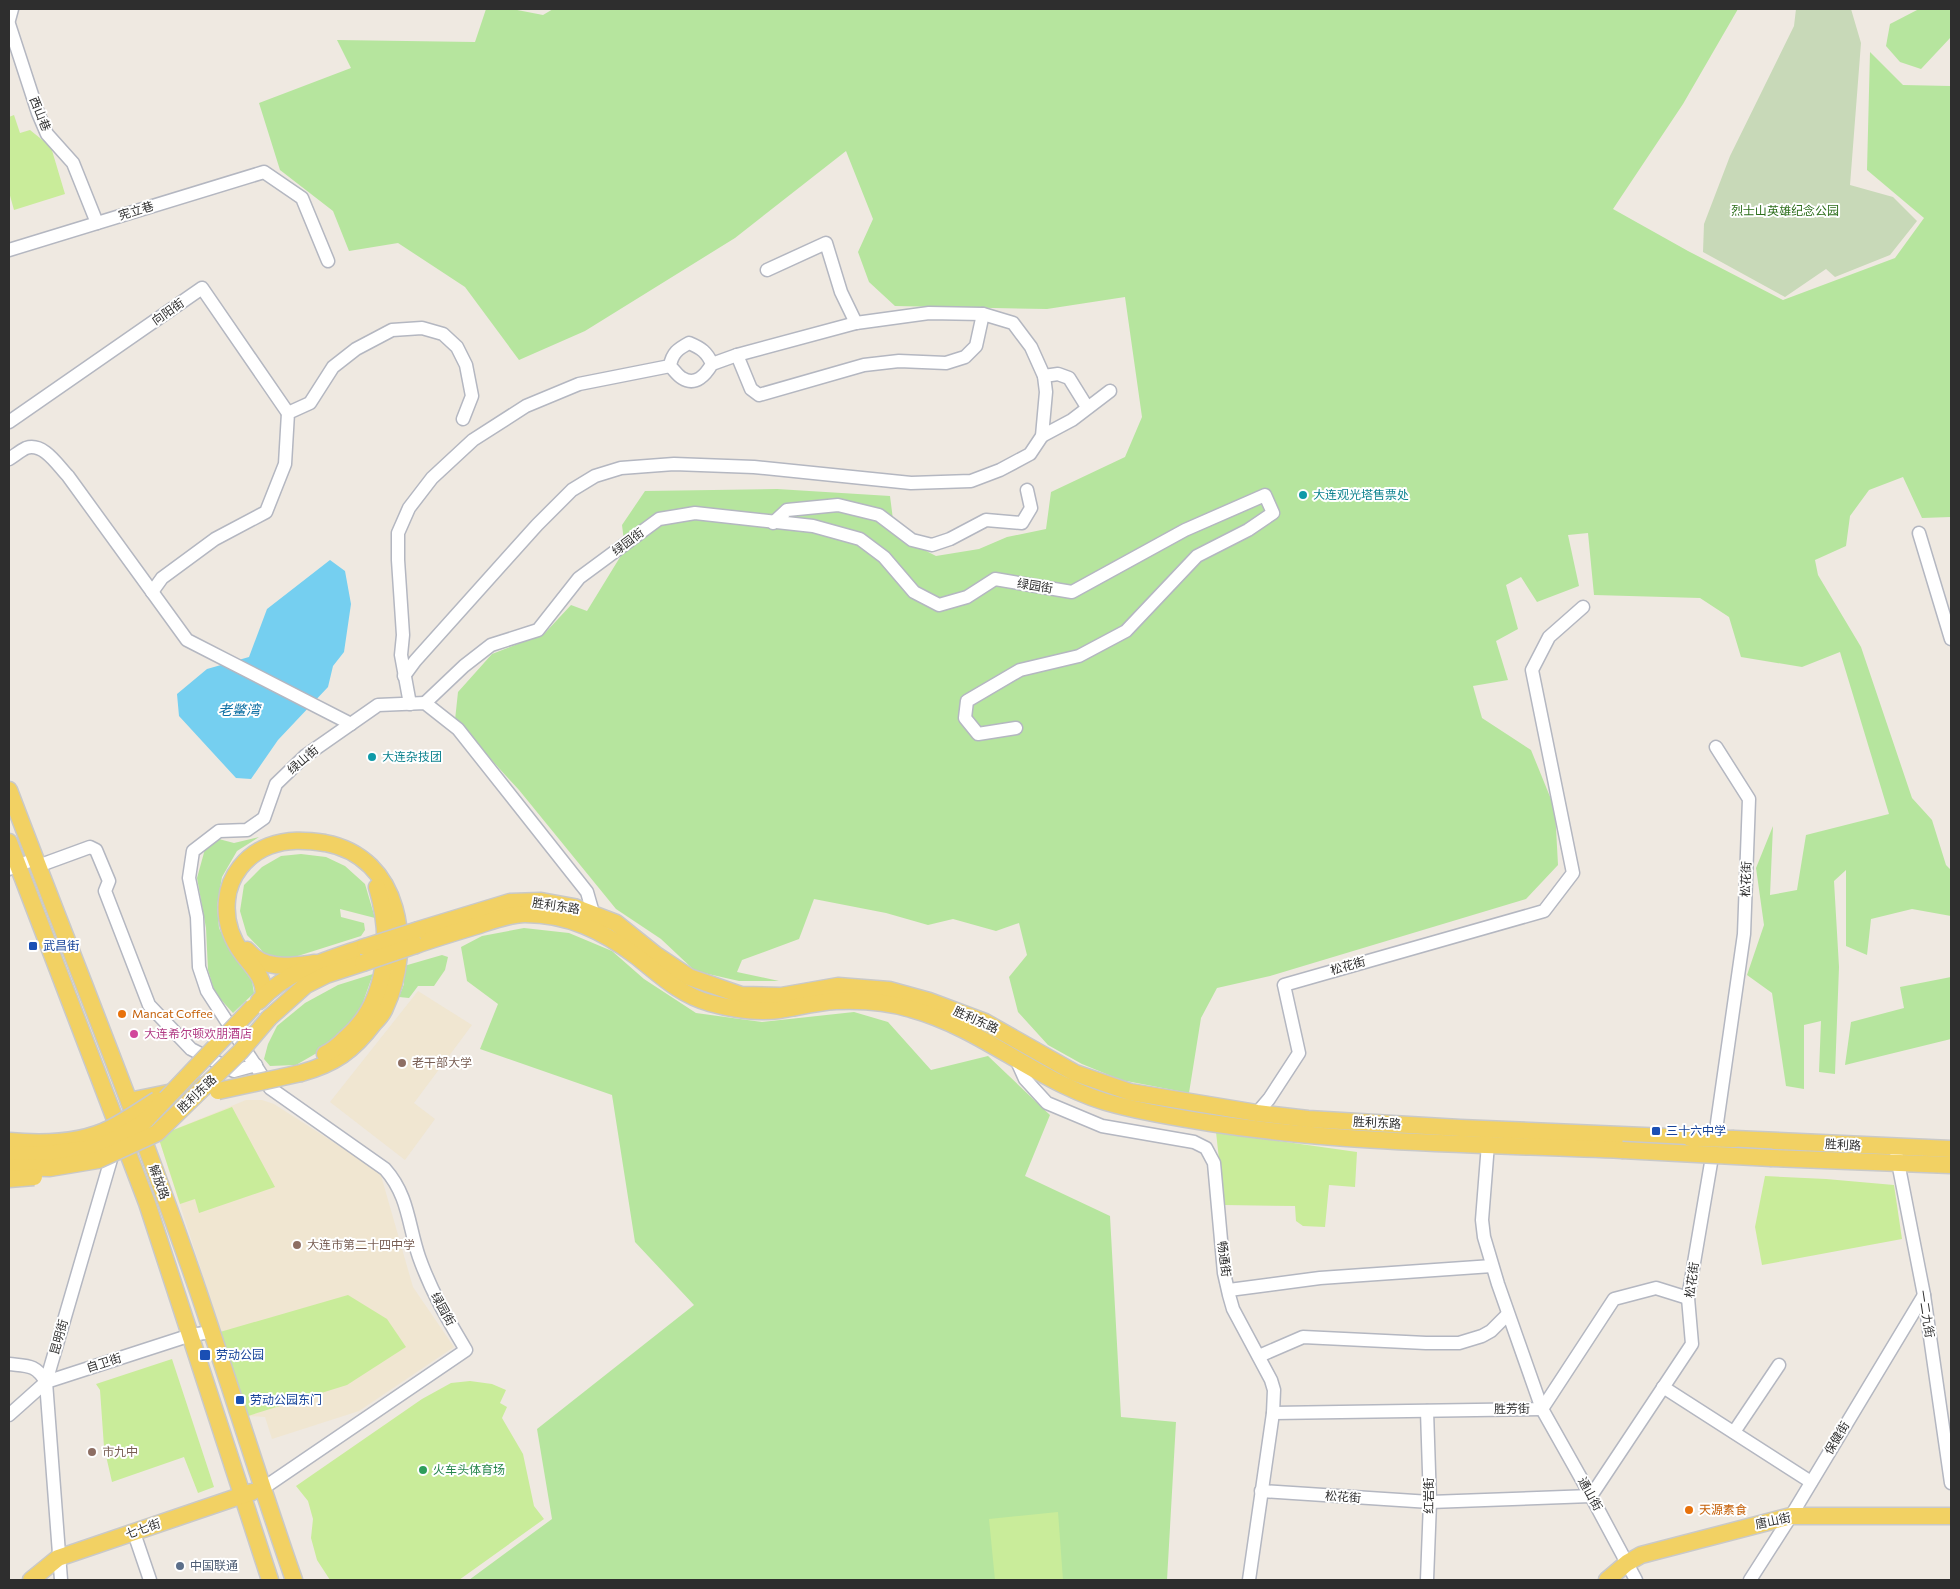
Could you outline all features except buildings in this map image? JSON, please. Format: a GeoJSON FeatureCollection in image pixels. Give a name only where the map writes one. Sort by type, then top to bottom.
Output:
{"type":"FeatureCollection","features":[{"type":"Feature","properties":{"kind":"main road","name":"解放路"},"geometry":{"type":"LineString","coordinates":[[9,790],[129,1101],[197,1289],[262,1489],[294,1580]]}},
{"type":"Feature","properties":{"kind":"main road"},"geometry":{"type":"LineString","coordinates":[[129,1101],[218,1087],[335,1061],[354,1047],[385,1009],[398,961],[397,913],[389,890],[378,872],[356,854],[338,845],[296,840],[265,848],[247,860],[237,870],[230,886],[227,900],[229,928],[242,952],[261,977],[259,1001]]}},
{"type":"Feature","properties":{"kind":"main road","name":"解放路"},"geometry":{"type":"LineString","coordinates":[[9,842],[13,868],[147,1203],[270,1580]]}},
{"type":"Feature","properties":{"kind":"main road"},"geometry":{"type":"LineString","coordinates":[[300,1069],[330,1052],[352,1033],[370,1010],[380,985],[384,965],[385,926],[376,886],[368,875],[350,859],[329,851],[304,848],[276,853],[254,865],[239,883],[233,900],[235,928],[249,952],[272,966],[315,964]]}},
{"type":"Feature","properties":{"kind":"main road","name":"胜利东路"},"geometry":{"type":"LineString","coordinates":[[170,1093],[278,983],[315,964],[364,955],[417,938],[510,902],[541,902],[574,907],[616,923],[656,955],[689,977],[741,995],[781,996],[838,986],[889,990],[929,1001],[985,1022],[1075,1073],[1130,1092],[1258,1113],[1308,1119],[1460,1128],[1734,1139]]}},
{"type":"Feature","properties":{"kind":"main road","name":"胜利路"},"geometry":{"type":"LineString","coordinates":[[417,938],[523,914],[549,916],[596,929],[637,957],[682,992],[708,1002],[757,1010],[776,1010],[835,1001],[875,1003],[909,1008],[937,1018],[983,1039],[1063,1085],[1114,1105],[1246,1128],[1312,1136],[1772,1158],[1897,1155],[1951,1149]]}},
{"type":"Feature","properties":{"kind":"main road","name":"胜利东路"},"geometry":{"type":"LineString","coordinates":[[9,1167],[50,1168],[98,1160],[157,1133],[240,1052],[269,1018],[306,985],[364,955]]}},
{"type":"Feature","properties":{"kind":"main road"},"geometry":{"type":"LineString","coordinates":[[135,1121],[218,1087]]}},
{"type":"Feature","properties":{"kind":"main road"},"geometry":{"type":"LineString","coordinates":[[9,1141],[36,1144],[74,1140],[109,1129],[170,1093]]}},
{"type":"Feature","properties":{"kind":"main road"},"geometry":{"type":"LineString","coordinates":[[9,1155],[70,1152],[93,1148],[112,1141],[143,1123],[170,1093]]}},
{"type":"Feature","properties":{"kind":"main road"},"geometry":{"type":"LineString","coordinates":[[9,1179],[80,1174],[103,1169],[122,1161],[157,1133]]}},
{"type":"Feature","properties":{"kind":"main road","name":"胜利路"},"geometry":{"type":"LineString","coordinates":[[1734,1139],[1897,1155],[1951,1165]]}},
{"type":"Feature","properties":{"kind":"main road","name":"七七街"},"geometry":{"type":"LineString","coordinates":[[31,1580],[58,1558],[262,1489]]}},
{"type":"Feature","properties":{"kind":"main road","name":"唐山街"},"geometry":{"type":"LineString","coordinates":[[1607,1580],[1626,1563],[1641,1555],[1791,1516],[1951,1516]]}},
{"type":"Feature","properties":{"kind":"street"},"geometry":{"type":"LineString","coordinates":[[9,20],[12,9]]}},
{"type":"Feature","properties":{"kind":"street","name":"西山巷"},"geometry":{"type":"LineString","coordinates":[[9,24],[47,134],[73,163],[97,223]]}},
{"type":"Feature","properties":{"kind":"street","name":"宪立巷"},"geometry":{"type":"LineString","coordinates":[[9,250],[264,172],[302,198],[328,261]]}},
{"type":"Feature","properties":{"kind":"street"},"geometry":{"type":"LineString","coordinates":[[767,270],[826,243],[841,292],[856,323]]}},
{"type":"Feature","properties":{"kind":"street","name":"向阳街"},"geometry":{"type":"LineString","coordinates":[[9,422],[202,288],[288,413]]}},
{"type":"Feature","properties":{"kind":"street"},"geometry":{"type":"LineString","coordinates":[[670,366],[683,379],[696,380],[706,375],[712,364],[737,355],[856,323],[929,313],[983,314],[1013,323],[1031,347],[1044,376],[1046,392],[1042,436]]}},
{"type":"Feature","properties":{"kind":"street"},"geometry":{"type":"LineString","coordinates":[[737,355],[751,389],[758,395],[864,364],[899,361],[946,363],[965,357],[976,346],[983,314]]}},
{"type":"Feature","properties":{"kind":"street"},"geometry":{"type":"LineString","coordinates":[[152,592],[162,578],[215,539],[266,512],[285,464],[288,413],[310,403],[333,367],[356,349],[392,330],[422,328],[443,334],[457,347],[466,365],[472,396],[464,419]]}},
{"type":"Feature","properties":{"kind":"street"},"geometry":{"type":"LineString","coordinates":[[670,366],[671,358],[678,350],[689,343],[699,347],[708,354],[712,364]]}},
{"type":"Feature","properties":{"kind":"street"},"geometry":{"type":"LineString","coordinates":[[410,704],[401,655],[403,635],[398,533],[409,508],[432,478],[472,440],[526,406],[579,384],[670,366]]}},
{"type":"Feature","properties":{"kind":"street"},"geometry":{"type":"LineString","coordinates":[[1044,376],[1058,374],[1069,378],[1087,407]]}},
{"type":"Feature","properties":{"kind":"street"},"geometry":{"type":"LineString","coordinates":[[404,676],[415,661],[537,525],[572,490],[596,476],[621,468],[674,464],[754,466],[911,483],[971,481],[1000,470],[1030,454],[1042,436],[1072,420],[1087,407],[1110,392]]}},
{"type":"Feature","properties":{"kind":"street"},"geometry":{"type":"LineString","coordinates":[[9,459],[26,448],[34,447],[47,453],[68,476],[187,640],[351,724]]}},
{"type":"Feature","properties":{"kind":"street"},"geometry":{"type":"LineString","coordinates":[[773,522],[787,510],[838,505],[878,516],[912,540],[932,545],[950,539],[986,520],[1022,523],[1032,508],[1027,490]]}},
{"type":"Feature","properties":{"kind":"street","name":"绿园街"},"geometry":{"type":"LineString","coordinates":[[426,703],[464,666],[491,645],[538,630],[579,578],[659,519],[695,513],[813,526],[860,539],[884,557],[914,592],[939,605],[967,597],[994,579],[1072,592],[1185,530],[1265,495],[1273,513],[1248,530],[1197,556],[1126,631],[1079,656],[1020,670],[967,701],[965,718],[978,734],[1016,728]]}},
{"type":"Feature","properties":{"kind":"street"},"geometry":{"type":"LineString","coordinates":[[1919,533],[1951,639]]}},
{"type":"Feature","properties":{"kind":"street","name":"松花街"},"geometry":{"type":"LineString","coordinates":[[1258,1113],[1299,1054],[1284,985],[1544,911],[1573,873],[1532,670],[1549,637],[1582,607]]}},
{"type":"Feature","properties":{"kind":"street"},"geometry":{"type":"LineString","coordinates":[[426,703],[458,729],[587,892],[593,913]]}},
{"type":"Feature","properties":{"kind":"street","name":"绿山街"},"geometry":{"type":"LineString","coordinates":[[270,1088],[207,991],[199,967],[197,917],[189,878],[193,851],[219,831],[247,830],[264,818],[276,784],[305,756],[378,705],[426,703]]}},
{"type":"Feature","properties":{"kind":"street","name":"松花街"},"geometry":{"type":"LineString","coordinates":[[1261,1491],[1430,1502],[1591,1496],[1692,1344],[1688,1298],[1713,1151],[1744,934],[1749,799],[1716,747]]}},
{"type":"Feature","properties":{"kind":"street"},"geometry":{"type":"LineString","coordinates":[[13,868],[90,847],[96,850],[108,881],[105,891],[149,1005],[191,1049],[234,1071],[256,1065]]}},
{"type":"Feature","properties":{"kind":"street","name":"畅通街"},"geometry":{"type":"LineString","coordinates":[[1016,1059],[1025,1079],[1047,1103],[1102,1126],[1194,1142],[1206,1148],[1214,1163],[1224,1272],[1233,1309],[1259,1356],[1274,1390],[1273,1413],[1249,1580]]}},
{"type":"Feature","properties":{"kind":"street","name":"绿园街"},"geometry":{"type":"LineString","coordinates":[[262,1489],[466,1350],[433,1293],[419,1256],[403,1198],[396,1181],[385,1169],[270,1088]]}},
{"type":"Feature","properties":{"kind":"street","name":"昆明街"},"geometry":{"type":"LineString","coordinates":[[61,1580],[46,1382],[129,1101]]}},
{"type":"Feature","properties":{"kind":"street","name":"通山街"},"geometry":{"type":"LineString","coordinates":[[1488,1144],[1482,1220],[1484,1238],[1508,1314],[1542,1409],[1636,1580]]}},
{"type":"Feature","properties":{"kind":"street","name":"一二九街"},"geometry":{"type":"LineString","coordinates":[[1897,1155],[1924,1295],[1951,1483]]}},
{"type":"Feature","properties":{"kind":"street"},"geometry":{"type":"LineString","coordinates":[[1229,1290],[1320,1278],[1492,1266]]}},
{"type":"Feature","properties":{"kind":"street","name":"胜芳街"},"geometry":{"type":"LineString","coordinates":[[1273,1413],[1542,1409],[1614,1299],[1656,1288],[1688,1298]]}},
{"type":"Feature","properties":{"kind":"street","name":"保健街"},"geometry":{"type":"LineString","coordinates":[[1750,1580],[1791,1516],[1924,1295]]}},
{"type":"Feature","properties":{"kind":"street"},"geometry":{"type":"LineString","coordinates":[[1259,1356],[1303,1337],[1459,1343],[1482,1336],[1491,1331],[1508,1314]]}},
{"type":"Feature","properties":{"kind":"street","name":"自卫街"},"geometry":{"type":"LineString","coordinates":[[9,1415],[46,1382],[191,1336],[211,1332]]}},
{"type":"Feature","properties":{"kind":"street"},"geometry":{"type":"LineString","coordinates":[[9,1364],[34,1367],[41,1373],[46,1382]]}},
{"type":"Feature","properties":{"kind":"street"},"geometry":{"type":"LineString","coordinates":[[1734,1432],[1779,1365]]}},
{"type":"Feature","properties":{"kind":"street"},"geometry":{"type":"LineString","coordinates":[[1663,1387],[1811,1482]]}},
{"type":"Feature","properties":{"kind":"street","name":"红岩街"},"geometry":{"type":"LineString","coordinates":[[1427,1411],[1430,1502],[1428,1580]]}},
{"type":"Feature","properties":{"kind":"street"},"geometry":{"type":"LineString","coordinates":[[134,1533],[150,1580]]}},
{"type":"Feature","properties":{"kind":"shaded area","name":"老干部大学"},"geometry":{"type":"Polygon","coordinates":[[[418,991],[472,1025],[414,1103],[435,1119],[405,1160],[330,1102],[418,991]]]}},
{"type":"Feature","properties":{"kind":"shaded area","name":"大连市第二十四中学"},"geometry":{"type":"Polygon","coordinates":[[[246,1100],[262,1100],[274,1104],[380,1172],[413,1287],[454,1347],[359,1411],[272,1439],[265,1417],[248,1416],[158,1136],[246,1100]]]}},
{"type":"Feature","properties":{"kind":"green space"},"geometry":{"type":"Polygon","coordinates":[[[486,9],[512,9],[543,15],[553,9],[1738,9],[1683,104],[1613,209],[1688,251],[1783,300],[1895,258],[1924,218],[1867,170],[1870,52],[1903,85],[1950,86],[1951,84],[1951,517],[1922,518],[1903,477],[1869,490],[1850,516],[1846,546],[1815,560],[1818,575],[1861,647],[1912,798],[1932,820],[1946,865],[1951,870],[1951,916],[1912,909],[1871,919],[1867,955],[1846,946],[1846,870],[1834,881],[1839,967],[1835,1074],[1819,1072],[1821,1021],[1804,1025],[1804,1089],[1786,1086],[1772,993],[1747,975],[1764,925],[1756,868],[1773,826],[1770,895],[1797,890],[1806,835],[1889,814],[1840,652],[1802,667],[1741,657],[1729,617],[1700,598],[1594,595],[1588,533],[1568,535],[1579,586],[1537,602],[1521,577],[1506,585],[1518,629],[1496,641],[1508,680],[1473,686],[1482,718],[1531,750],[1555,809],[1558,865],[1526,899],[1270,976],[1217,988],[1201,1018],[1189,1093],[1121,1080],[1082,1064],[1048,1045],[1018,1012],[1009,977],[1027,955],[1019,923],[996,931],[953,919],[928,925],[886,913],[814,899],[799,939],[742,960],[737,972],[779,981],[739,981],[695,971],[661,939],[616,909],[519,790],[455,720],[458,692],[492,654],[544,634],[571,605],[587,611],[625,549],[622,525],[645,491],[777,489],[890,496],[895,535],[936,556],[979,549],[1007,537],[1046,529],[1051,492],[1125,457],[1142,417],[1125,297],[1047,309],[895,306],[869,282],[858,252],[873,219],[846,151],[735,238],[585,331],[519,360],[465,287],[398,243],[349,251],[333,211],[280,170],[259,103],[351,68],[337,40],[475,42],[486,9]]]}},
{"type":"Feature","properties":{"kind":"green space","name":"烈士山英雄纪念公园"},"geometry":{"type":"Polygon","coordinates":[[[1796,9],[1851,9],[1861,43],[1850,185],[1893,197],[1917,221],[1890,255],[1835,277],[1826,269],[1785,297],[1703,252],[1704,224],[1730,156],[1794,26],[1796,9]]]}},
{"type":"Feature","properties":{"kind":"green space"},"geometry":{"type":"Polygon","coordinates":[[[1919,9],[1951,9],[1951,37],[1921,69],[1900,62],[1886,46],[1890,24],[1919,9]]]}},
{"type":"Feature","properties":{"kind":"green space"},"geometry":{"type":"Polygon","coordinates":[[[14,115],[20,133],[30,130],[51,147],[65,194],[14,210],[9,192],[9,117],[14,115]]]}},
{"type":"Feature","properties":{"kind":"green space"},"geometry":{"type":"Polygon","coordinates":[[[259,837],[237,851],[222,877],[217,906],[219,928],[230,951],[252,981],[254,993],[233,1013],[215,993],[208,970],[206,928],[197,878],[205,849],[215,838],[234,843],[259,837]]]}},
{"type":"Feature","properties":{"kind":"green space"},"geometry":{"type":"Polygon","coordinates":[[[301,854],[326,857],[345,866],[365,884],[375,918],[340,909],[341,917],[364,923],[365,930],[361,936],[282,961],[267,956],[247,935],[240,911],[244,885],[262,867],[281,856],[301,854]]]}},
{"type":"Feature","properties":{"kind":"green space"},"geometry":{"type":"Polygon","coordinates":[[[524,928],[569,933],[612,951],[644,979],[696,1013],[762,1022],[854,1012],[888,1022],[931,1070],[988,1056],[1050,1115],[1025,1176],[1110,1216],[1121,1417],[1176,1422],[1167,1580],[469,1580],[552,1519],[537,1429],[694,1305],[635,1242],[612,1095],[480,1049],[498,1004],[467,981],[461,947],[482,936],[524,928]]]}},
{"type":"Feature","properties":{"kind":"green space"},"geometry":{"type":"Polygon","coordinates":[[[442,955],[448,957],[445,970],[434,986],[418,986],[409,998],[399,997],[404,984],[404,966],[442,955]]]}},
{"type":"Feature","properties":{"kind":"green space"},"geometry":{"type":"Polygon","coordinates":[[[373,974],[362,1005],[348,1026],[322,1050],[296,1065],[270,1066],[264,1059],[268,1044],[277,1026],[305,1003],[338,985],[373,974]]]}},
{"type":"Feature","properties":{"kind":"green space"},"geometry":{"type":"Polygon","coordinates":[[[1951,977],[1951,1039],[1845,1065],[1851,1022],[1904,1008],[1900,987],[1951,977]]]}},
{"type":"Feature","properties":{"kind":"green space"},"geometry":{"type":"Polygon","coordinates":[[[232,1107],[275,1187],[199,1213],[195,1199],[180,1204],[158,1136],[232,1107]]]}},
{"type":"Feature","properties":{"kind":"green space"},"geometry":{"type":"Polygon","coordinates":[[[1216,1132],[1357,1152],[1355,1187],[1329,1185],[1325,1227],[1303,1226],[1296,1221],[1295,1206],[1224,1205],[1216,1132]]]}},
{"type":"Feature","properties":{"kind":"green space"},"geometry":{"type":"Polygon","coordinates":[[[1765,1176],[1894,1185],[1902,1239],[1762,1265],[1755,1227],[1765,1176]]]}},
{"type":"Feature","properties":{"kind":"green space"},"geometry":{"type":"Polygon","coordinates":[[[348,1295],[387,1319],[406,1347],[347,1385],[248,1416],[220,1332],[348,1295]]]}},
{"type":"Feature","properties":{"kind":"green space"},"geometry":{"type":"Polygon","coordinates":[[[172,1359],[214,1487],[198,1493],[184,1457],[112,1482],[104,1447],[100,1390],[96,1384],[172,1359]]]}},
{"type":"Feature","properties":{"kind":"green space","name":"火车头体育场"},"geometry":{"type":"Polygon","coordinates":[[[470,1381],[492,1384],[506,1390],[500,1403],[507,1407],[502,1418],[523,1454],[534,1506],[544,1519],[459,1580],[330,1580],[317,1560],[311,1538],[313,1519],[308,1501],[296,1486],[422,1399],[451,1383],[470,1381]]]}},
{"type":"Feature","properties":{"kind":"green space"},"geometry":{"type":"Polygon","coordinates":[[[1058,1512],[1063,1580],[995,1580],[989,1519],[1058,1512]]]}},
{"type":"Feature","properties":{"kind":"water","name":"老鳖湾"},"geometry":{"type":"Polygon","coordinates":[[[330,560],[345,571],[351,604],[344,652],[333,666],[328,687],[278,740],[251,779],[236,778],[179,716],[177,694],[207,669],[249,657],[267,609],[330,560]]]}},
{"type":"Feature","properties":{"kind":"place","name":"大连观光塔售票处"},"geometry":{"type":"Point","coordinates":[1303,495]}},
{"type":"Feature","properties":{"kind":"place","name":"大连杂技团"},"geometry":{"type":"Point","coordinates":[372,757]}},
{"type":"Feature","properties":{"kind":"place","name":"武昌街"},"geometry":{"type":"Point","coordinates":[33,946]}},
{"type":"Feature","properties":{"kind":"place","name":"Mancat Coffee"},"geometry":{"type":"Point","coordinates":[122,1014]}},
{"type":"Feature","properties":{"kind":"place","name":"大连希尔顿欢朋酒店"},"geometry":{"type":"Point","coordinates":[134,1034]}},
{"type":"Feature","properties":{"kind":"place","name":"老干部大学"},"geometry":{"type":"Point","coordinates":[402,1063]}},
{"type":"Feature","properties":{"kind":"place","name":"三十六中学"},"geometry":{"type":"Point","coordinates":[1656,1131]}},
{"type":"Feature","properties":{"kind":"place","name":"大连市第二十四中学"},"geometry":{"type":"Point","coordinates":[297,1245]}},
{"type":"Feature","properties":{"kind":"place","name":"劳动公园"},"geometry":{"type":"Point","coordinates":[205,1355]}},
{"type":"Feature","properties":{"kind":"place","name":"劳动公园东门"},"geometry":{"type":"Point","coordinates":[240,1400]}},
{"type":"Feature","properties":{"kind":"place","name":"市九中"},"geometry":{"type":"Point","coordinates":[92,1452]}},
{"type":"Feature","properties":{"kind":"place","name":"火车头体育场"},"geometry":{"type":"Point","coordinates":[423,1470]}},
{"type":"Feature","properties":{"kind":"place","name":"天源素食"},"geometry":{"type":"Point","coordinates":[1689,1510]}},
{"type":"Feature","properties":{"kind":"place","name":"中国联通"},"geometry":{"type":"Point","coordinates":[180,1566]}}]}
